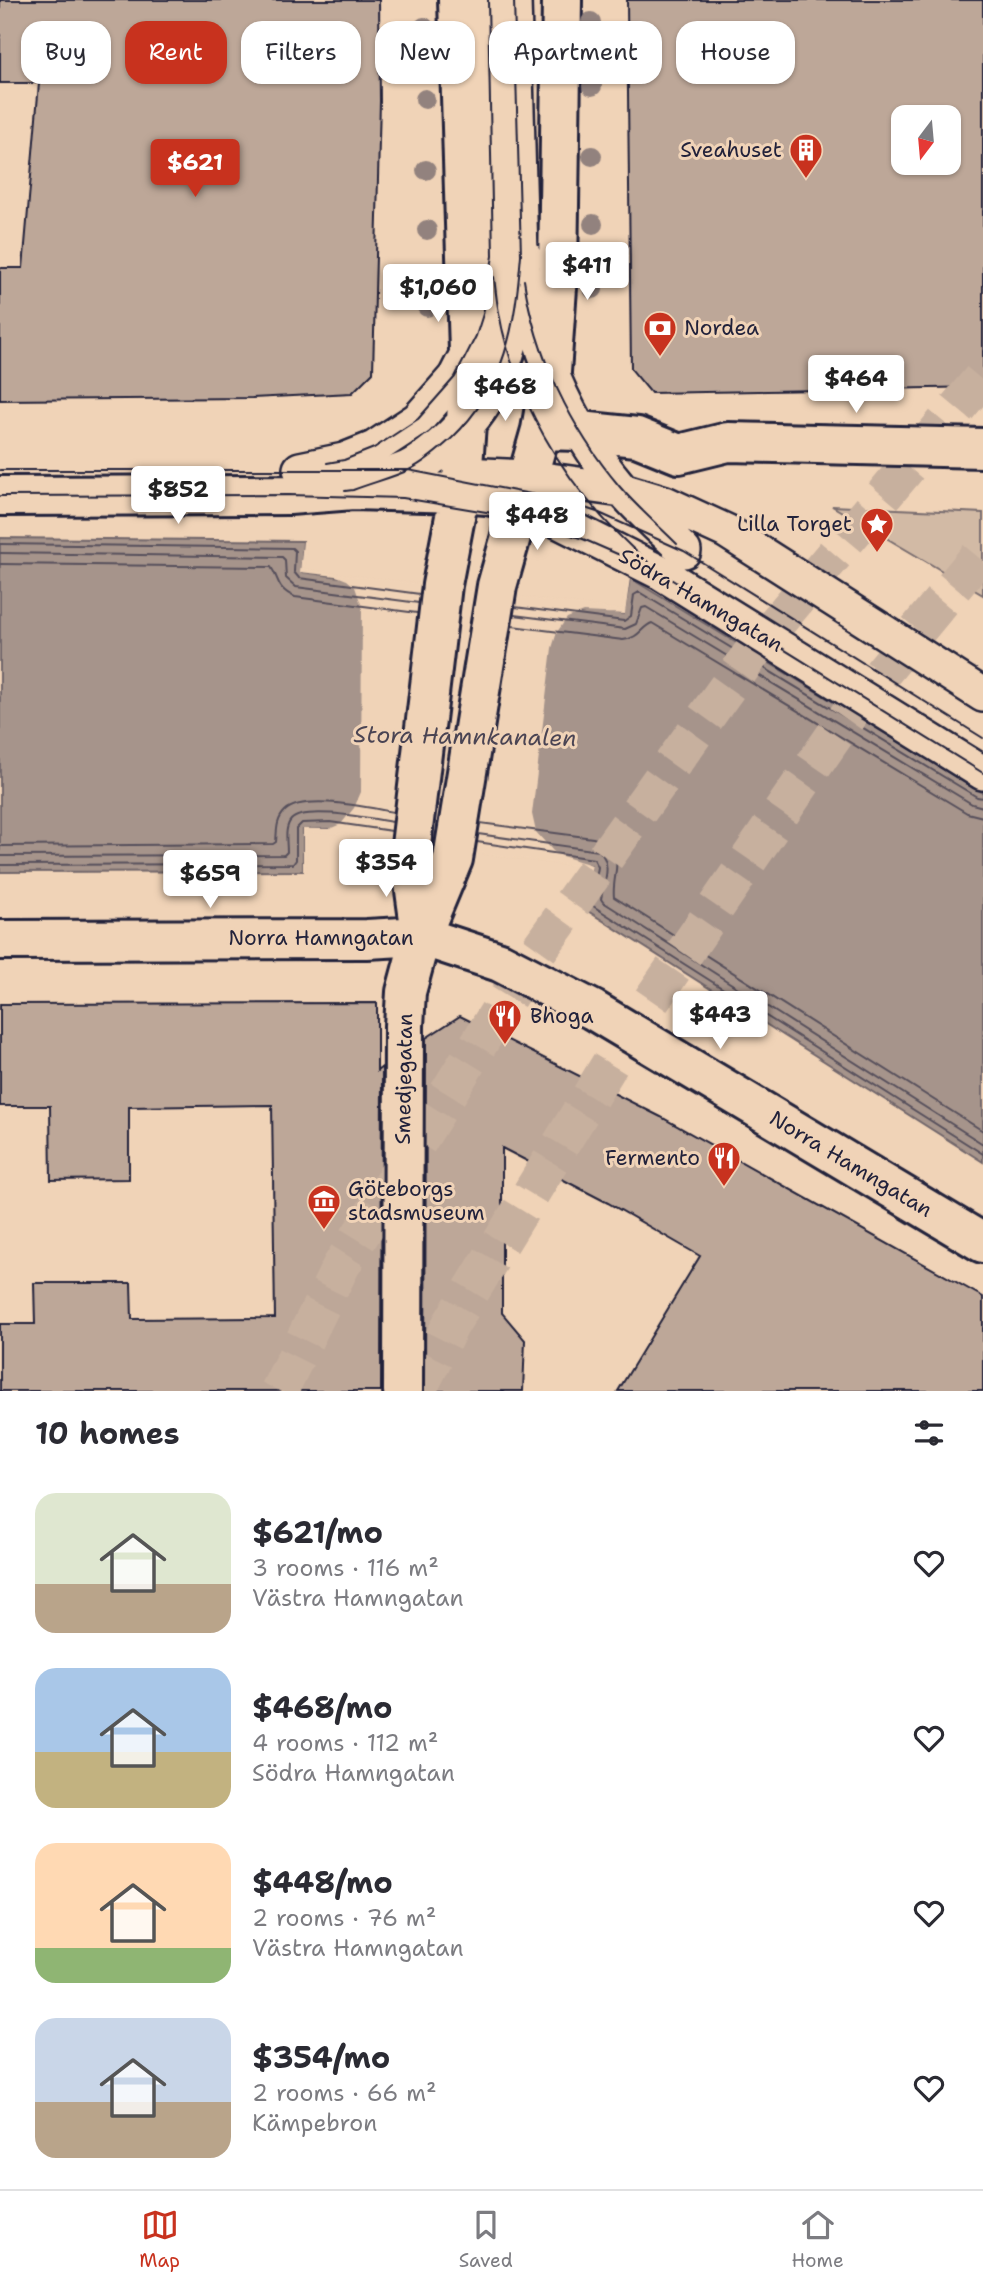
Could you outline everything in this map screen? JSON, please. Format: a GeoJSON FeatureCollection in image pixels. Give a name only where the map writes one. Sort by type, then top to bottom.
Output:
{"type":"FeatureCollection","features":[{"type":"Feature","properties":{"kind":"street"},"geometry":{"type":"LineString","coordinates":[[421,936],[410,855],[442,585],[461,483],[469,351],[458,0]]}},
{"type":"Feature","properties":{"kind":"street","name":"Smedjegatan"},"geometry":{"type":"LineString","coordinates":[[403,1391],[406,992],[421,936],[453,859],[497,586],[541,430],[551,372],[558,274],[562,0]]}},
{"type":"Feature","properties":{"kind":"street","name":"Södra Hamngatan"},"geometry":{"type":"LineString","coordinates":[[353,490],[410,469],[435,453],[466,425],[478,410],[491,388],[508,347],[521,255]]}},
{"type":"Feature","properties":{"kind":"street"},"geometry":{"type":"LineString","coordinates":[[541,430],[580,431],[637,438],[679,454],[728,442],[983,448]]}},
{"type":"Feature","properties":{"kind":"street","name":"Södra Hamngatan"},"geometry":{"type":"LineString","coordinates":[[0,470],[410,469],[461,483],[487,495],[524,490]]}},
{"type":"Feature","properties":{"kind":"street","name":"Södra Hamngatan"},"geometry":{"type":"LineString","coordinates":[[0,496],[289,495],[461,483]]}},
{"type":"Feature","properties":{"kind":"street","name":"Norra Hamngatan"},"geometry":{"type":"LineString","coordinates":[[0,940],[354,939],[421,936],[500,962],[593,1010],[983,1243]]}},
{"type":"Feature","properties":{"kind":"lane"},"geometry":{"type":"LineString","coordinates":[[300,469],[344,460],[374,448],[418,419],[455,377],[477,336],[493,256],[490,218],[488,0]]}},
{"type":"Feature","properties":{"kind":"lane"},"geometry":{"type":"LineString","coordinates":[[514,0],[521,255],[537,334],[551,372],[580,431],[600,462],[622,490],[684,551]]}},
{"type":"Feature","properties":{"kind":"lane","name":"Södra Hamngatan"},"geometry":{"type":"LineString","coordinates":[[524,490],[622,490],[665,503],[726,531],[983,695]]}},
{"type":"Feature","properties":{"kind":"lane","name":"Södra Hamngatan"},"geometry":{"type":"LineString","coordinates":[[524,490],[983,773]]}},
{"type":"Feature","properties":{"kind":"shaded area"},"geometry":{"type":"Polygon","coordinates":[[[832,506],[983,513],[983,595],[832,506]]]}},
{"type":"Feature","properties":{"kind":"water","name":"Stora Hamnkanalen"},"geometry":{"type":"Polygon","coordinates":[[[0,538],[303,541],[301,572],[624,614],[630,578],[983,793],[983,1162],[583,908],[591,865],[329,829],[303,830],[303,871],[0,872],[0,538]]]}},
{"type":"Feature","properties":{"kind":"pier"},"geometry":{"type":"Polygon","coordinates":[[[303,541],[306,542],[304,569],[622,610],[626,578],[630,578],[625,614],[583,612],[567,618],[557,632],[552,648],[532,814],[536,832],[553,851],[592,865],[583,908],[580,908],[588,868],[329,833],[306,833],[307,871],[303,871],[303,829],[329,829],[341,824],[354,808],[361,792],[362,607],[355,587],[347,580],[300,572],[303,541]]]}},
{"type":"Feature","properties":{"kind":"building"},"geometry":{"type":"Polygon","coordinates":[[[0,0],[379,0],[379,21],[375,21],[375,84],[380,84],[380,101],[373,372],[352,393],[252,398],[0,400],[0,268],[23,268],[39,84],[111,84],[111,21],[21,21],[21,83],[0,83],[0,0]]]}},
{"type":"Feature","properties":{"kind":"building","name":"Sveahuset"},"geometry":{"type":"Polygon","coordinates":[[[627,0],[983,0],[983,387],[651,393],[631,369],[628,84],[662,84],[662,21],[627,21],[627,0]]]}},
{"type":"Feature","properties":{"kind":"building","name":"Göteborgs stadsmuseum"},"geometry":{"type":"Polygon","coordinates":[[[377,1003],[377,1071],[382,1067],[381,1391],[0,1391],[0,1324],[35,1324],[34,1283],[131,1283],[132,1319],[275,1318],[272,1105],[129,1107],[129,1179],[51,1180],[50,1106],[0,1106],[0,1004],[377,1003]]]}},
{"type":"Feature","properties":{"kind":"building"},"geometry":{"type":"Polygon","coordinates":[[[460,1016],[661,1117],[983,1297],[983,1391],[618,1391],[700,1256],[608,1203],[502,1148],[502,1313],[525,1340],[523,1391],[425,1391],[426,1038],[460,1016]]]}},
{"type":"Feature","properties":{"kind":"tunnel"},"geometry":{"type":"LineString","coordinates":[[279,1391],[341,1266],[525,969],[754,650],[983,377]]}},
{"type":"Feature","properties":{"kind":"tunnel"},"geometry":{"type":"LineString","coordinates":[[417,1391],[451,1324],[627,1036],[854,707],[983,551]]}},
{"type":"Feature","properties":{"kind":"tram line"},"geometry":{"type":"LineString","coordinates":[[327,463],[344,460],[374,448],[418,419],[455,377],[476,336],[483,314],[493,256],[488,0]]}},
{"type":"Feature","properties":{"kind":"tram line"},"geometry":{"type":"LineString","coordinates":[[345,491],[409,470],[442,447],[470,418],[485,397],[504,354],[511,330],[521,255],[514,0]]}},
{"type":"Feature","properties":{"kind":"tram line"},"geometry":{"type":"LineString","coordinates":[[494,277],[510,359],[543,434],[590,503],[648,562]]}},
{"type":"Feature","properties":{"kind":"tram line"},"geometry":{"type":"LineString","coordinates":[[524,280],[529,308],[546,363],[571,416],[602,465],[620,487],[677,544]]}},
{"type":"Feature","properties":{"kind":"tram line"},"geometry":{"type":"LineString","coordinates":[[0,470],[408,470],[561,500],[597,512],[684,551],[983,738]]}},
{"type":"Feature","properties":{"kind":"tram line"},"geometry":{"type":"LineString","coordinates":[[0,496],[289,495],[403,498],[516,517],[583,539],[661,573],[983,773]]}},
{"type":"Feature","properties":{"kind":"place","name":"Sveahuset"},"geometry":{"type":"Point","coordinates":[806,180]}},
{"type":"Feature","properties":{"kind":"place","name":"Nordea"},"geometry":{"type":"Point","coordinates":[660,358]}},
{"type":"Feature","properties":{"kind":"place","name":"Lilla Torget"},"geometry":{"type":"Point","coordinates":[877,554]}},
{"type":"Feature","properties":{"kind":"place","name":"Bhoga"},"geometry":{"type":"Point","coordinates":[505,1046]}},
{"type":"Feature","properties":{"kind":"place","name":"Fermento"},"geometry":{"type":"Point","coordinates":[724,1188]}},
{"type":"Feature","properties":{"kind":"place","name":"Göteborgs stadsmuseum"},"geometry":{"type":"Point","coordinates":[324,1231]}}]}
